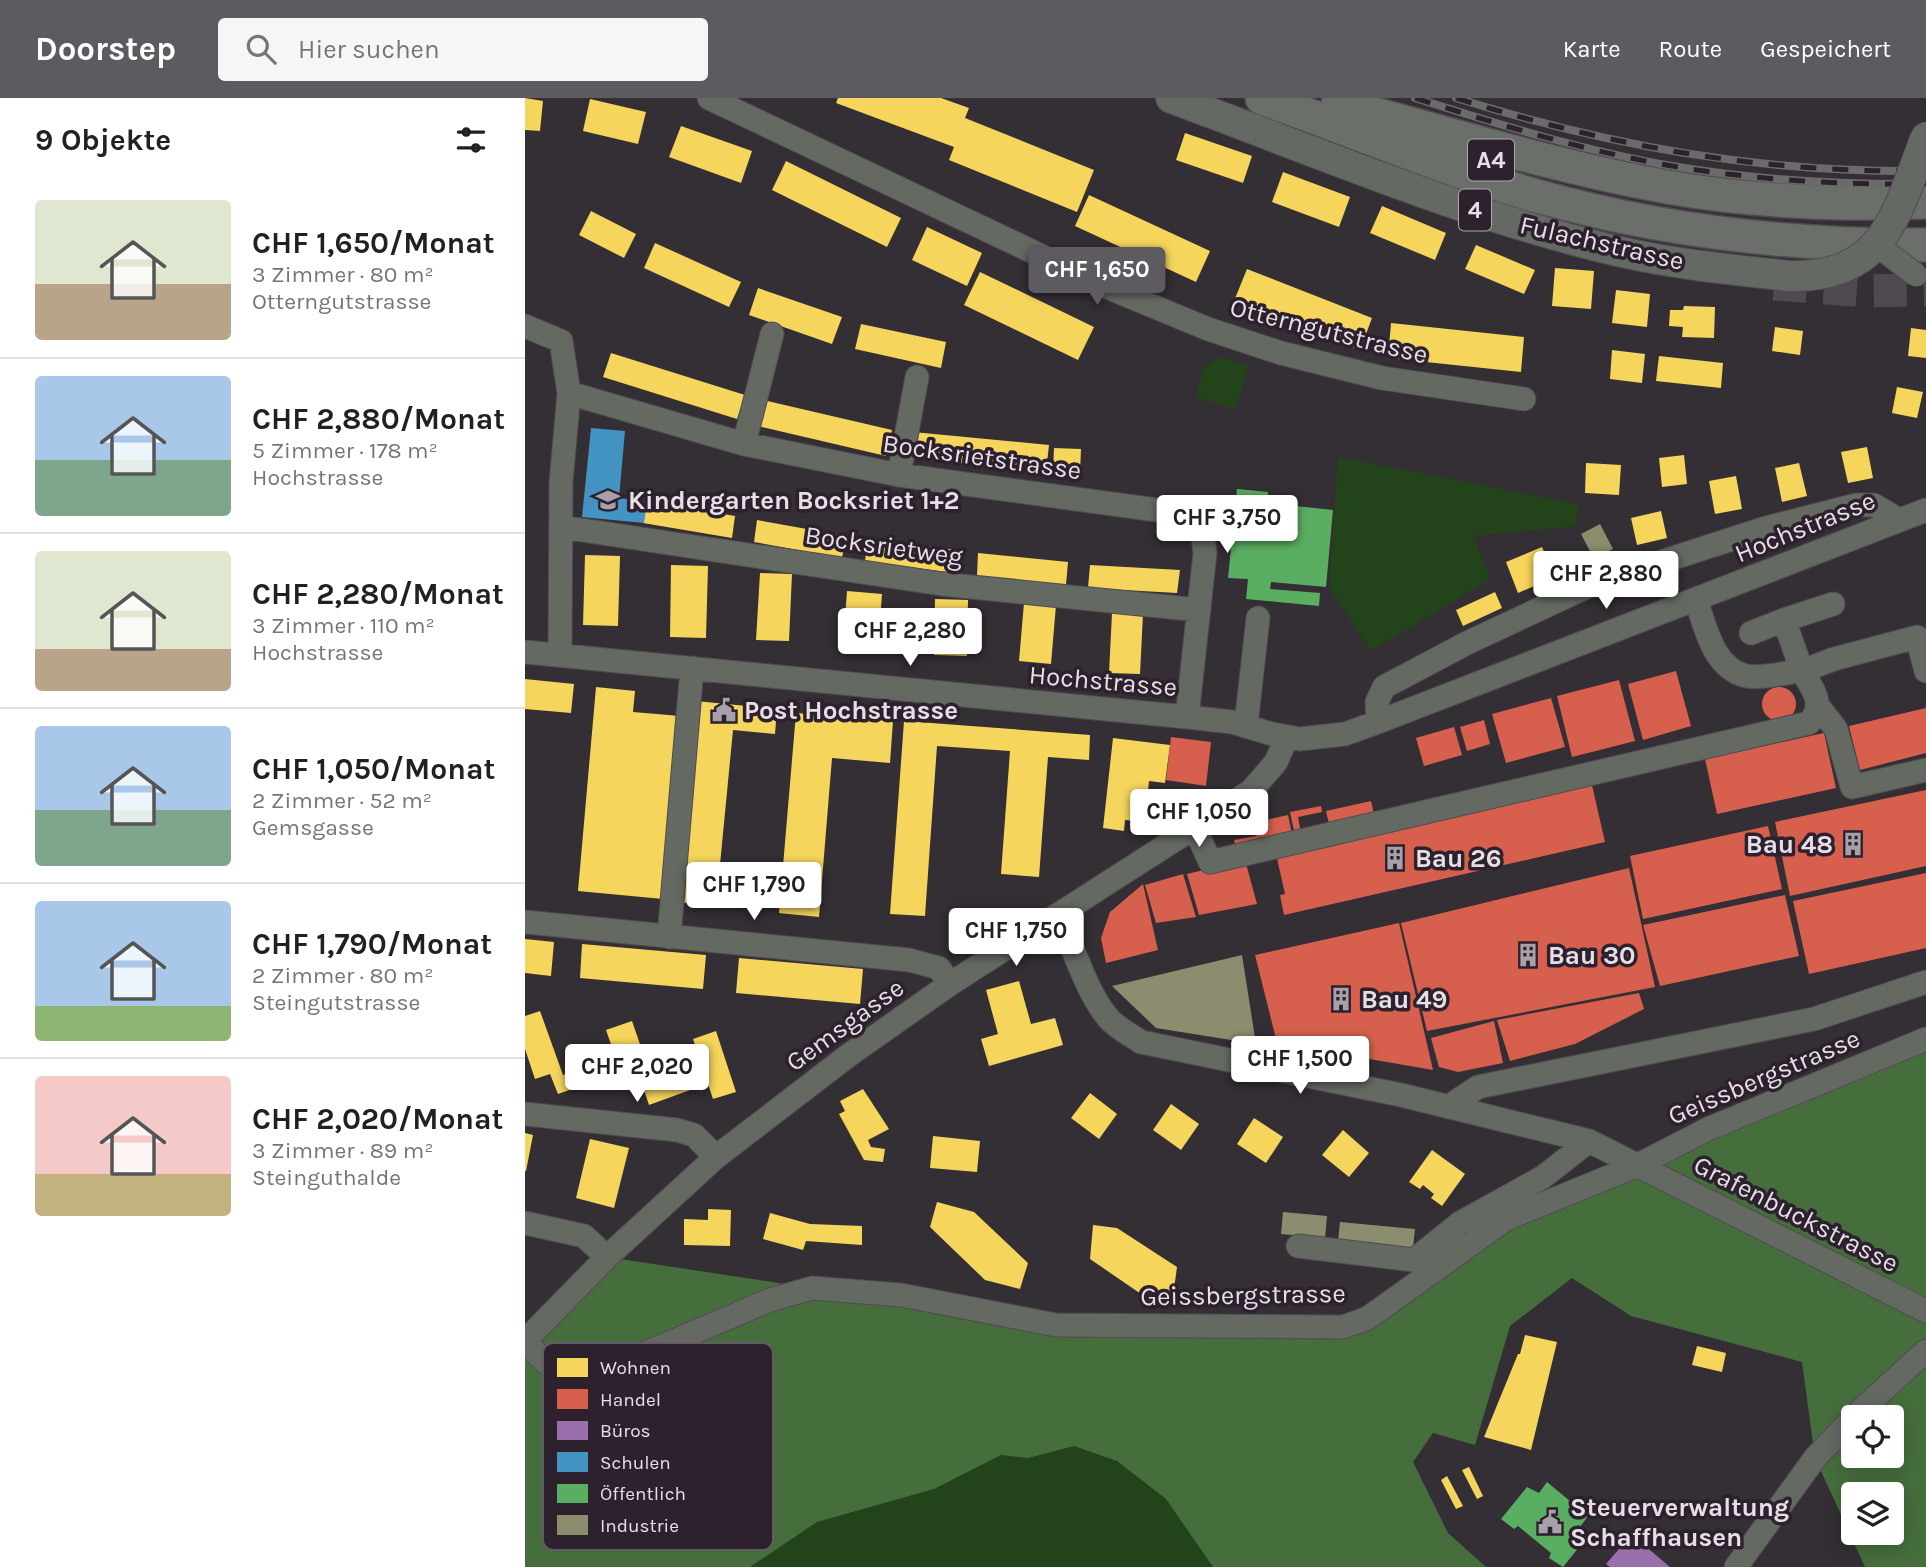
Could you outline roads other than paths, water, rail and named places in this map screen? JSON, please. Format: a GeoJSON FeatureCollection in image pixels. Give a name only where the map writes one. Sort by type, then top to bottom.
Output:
{"type":"FeatureCollection","features":[{"type":"Feature","properties":{"kind":"highway"},"geometry":{"type":"LineString","coordinates":[[1293,100],[1570,167],[1669,187],[1817,202],[1926,202]]}},
{"type":"Feature","properties":{"kind":"highway"},"geometry":{"type":"LineString","coordinates":[[1293,100],[1551,219]]}},
{"type":"Feature","properties":{"kind":"highway","name":"A4"},"geometry":{"type":"LineString","coordinates":[[1293,100],[1551,179],[1674,207],[1750,218],[1825,224],[1926,225]]}},
{"type":"Feature","properties":{"kind":"highway","name":"A4"},"geometry":{"type":"LineString","coordinates":[[1293,100],[1535,195],[1617,216],[1749,238],[1831,245],[1926,245]]}},
{"type":"Feature","properties":{"kind":"main road","name":"Fulachstrasse"},"geometry":{"type":"LineString","coordinates":[[1171,98],[1527,226],[1618,251],[1713,268],[1790,276],[1829,274],[1846,268],[1877,245]]}},
{"type":"Feature","properties":{"kind":"main road","name":"4"},"geometry":{"type":"LineString","coordinates":[[1877,245],[1895,218],[1926,137]]}},
{"type":"Feature","properties":{"kind":"street","name":"Otterngutstrasse"},"geometry":{"type":"LineString","coordinates":[[709,98],[1109,288],[1208,329],[1281,354],[1382,378],[1524,399]]}},
{"type":"Feature","properties":{"kind":"street"},"geometry":{"type":"LineString","coordinates":[[1877,245],[1926,282]]}},
{"type":"Feature","properties":{"kind":"street"},"geometry":{"type":"LineString","coordinates":[[525,326],[561,341],[569,393],[561,482],[560,655]]}},
{"type":"Feature","properties":{"kind":"street"},"geometry":{"type":"LineString","coordinates":[[744,444],[772,334]]}},
{"type":"Feature","properties":{"kind":"street"},"geometry":{"type":"LineString","coordinates":[[899,475],[918,377]]}},
{"type":"Feature","properties":{"kind":"street","name":"Bocksrietstrasse"},"geometry":{"type":"LineString","coordinates":[[569,393],[744,444],[899,475],[1186,514],[1203,537],[1204,545],[1187,717]]}},
{"type":"Feature","properties":{"kind":"street","name":"Hochstrasse"},"geometry":{"type":"LineString","coordinates":[[1378,722],[1377,702],[1384,687],[1467,643],[1593,584],[1766,528],[1856,505],[1874,505],[1899,520]]}},
{"type":"Feature","properties":{"kind":"street","name":"Hochstrasse"},"geometry":{"type":"LineString","coordinates":[[525,652],[1187,717],[1246,725],[1287,737],[1328,738],[1378,722],[1926,510]]}},
{"type":"Feature","properties":{"kind":"street","name":"Bocksrietweg"},"geometry":{"type":"LineString","coordinates":[[562,527],[942,584],[1199,610]]}},
{"type":"Feature","properties":{"kind":"street"},"geometry":{"type":"LineString","coordinates":[[1696,600],[1715,651],[1728,667],[1748,677],[1802,671],[1834,659],[1917,637],[1926,671]]}},
{"type":"Feature","properties":{"kind":"street"},"geometry":{"type":"LineString","coordinates":[[1751,633],[1833,604]]}},
{"type":"Feature","properties":{"kind":"street"},"geometry":{"type":"LineString","coordinates":[[1246,725],[1258,618]]}},
{"type":"Feature","properties":{"kind":"street"},"geometry":{"type":"LineString","coordinates":[[1194,826],[1210,862],[1808,723],[1815,716],[1818,706],[1816,692],[1802,671],[1784,620]]}},
{"type":"Feature","properties":{"kind":"street"},"geometry":{"type":"LineString","coordinates":[[669,937],[692,668]]}},
{"type":"Feature","properties":{"kind":"street"},"geometry":{"type":"LineString","coordinates":[[1818,706],[1836,729],[1852,787],[1926,770]]}},
{"type":"Feature","properties":{"kind":"street","name":"Gemsgasse"},"geometry":{"type":"LineString","coordinates":[[525,1342],[607,1256],[716,1157],[849,1055],[950,984],[1251,791],[1276,762],[1287,737]]}},
{"type":"Feature","properties":{"kind":"street","name":"Grafenbuckstrasse"},"geometry":{"type":"LineString","coordinates":[[1057,915],[1073,944],[1093,993],[1110,1021],[1142,1042],[1448,1107],[1589,1141],[1926,1311]]}},
{"type":"Feature","properties":{"kind":"street"},"geometry":{"type":"LineString","coordinates":[[525,922],[909,960],[939,968],[950,984]]}},
{"type":"Feature","properties":{"kind":"street"},"geometry":{"type":"LineString","coordinates":[[1448,1107],[1478,1087],[1814,1019],[1926,982]]}},
{"type":"Feature","properties":{"kind":"street","name":"Geissbergstrasse"},"geometry":{"type":"LineString","coordinates":[[670,1343],[770,1300],[812,1288],[901,1295],[1056,1325],[1343,1327],[1368,1318],[1506,1219],[1638,1165],[1708,1129],[1926,1039]]}},
{"type":"Feature","properties":{"kind":"street"},"geometry":{"type":"LineString","coordinates":[[525,1114],[677,1130],[694,1135],[716,1157]]}},
{"type":"Feature","properties":{"kind":"street"},"geometry":{"type":"LineString","coordinates":[[1298,1246],[1414,1260],[1460,1223],[1543,1177],[1589,1141]]}},
{"type":"Feature","properties":{"kind":"street"},"geometry":{"type":"LineString","coordinates":[[525,1223],[584,1236],[607,1256]]}},
{"type":"Feature","properties":{"kind":"street","name":"Geissbergstrasse"},"geometry":{"type":"LineString","coordinates":[[525,1342],[543,1359]]}},
{"type":"Feature","properties":{"kind":"street"},"geometry":{"type":"LineString","coordinates":[[1736,1567],[1815,1458],[1859,1412],[1926,1351]]}},
{"type":"Feature","properties":{"kind":"tunnel"},"geometry":{"type":"LineString","coordinates":[[1774,284],[1865,291],[1926,290]]}},
{"type":"Feature","properties":{"kind":"railway"},"geometry":{"type":"LineString","coordinates":[[1415,98],[1575,145],[1672,166],[1799,181],[1926,184]]}},
{"type":"Feature","properties":{"kind":"railway"},"geometry":{"type":"LineString","coordinates":[[1456,98],[1573,130],[1688,154],[1805,167],[1926,171]]}},
{"type":"Feature","properties":{"kind":"place","name":"Kindergarten Bocksriet 1+2"},"geometry":{"type":"Point","coordinates":[608,500]}},
{"type":"Feature","properties":{"kind":"place","name":"Post Hochstrasse"},"geometry":{"type":"Point","coordinates":[724,710]}},
{"type":"Feature","properties":{"kind":"place","name":"Bau 48"},"geometry":{"type":"Point","coordinates":[1853,844]}},
{"type":"Feature","properties":{"kind":"place","name":"Bau 26"},"geometry":{"type":"Point","coordinates":[1395,858]}},
{"type":"Feature","properties":{"kind":"place","name":"Bau 30"},"geometry":{"type":"Point","coordinates":[1528,955]}},
{"type":"Feature","properties":{"kind":"place","name":"Bau 49"},"geometry":{"type":"Point","coordinates":[1341,999]}},
{"type":"Feature","properties":{"kind":"place","name":"Steuerverwaltung Schaffhausen"},"geometry":{"type":"Point","coordinates":[1550,1522]}}]}
